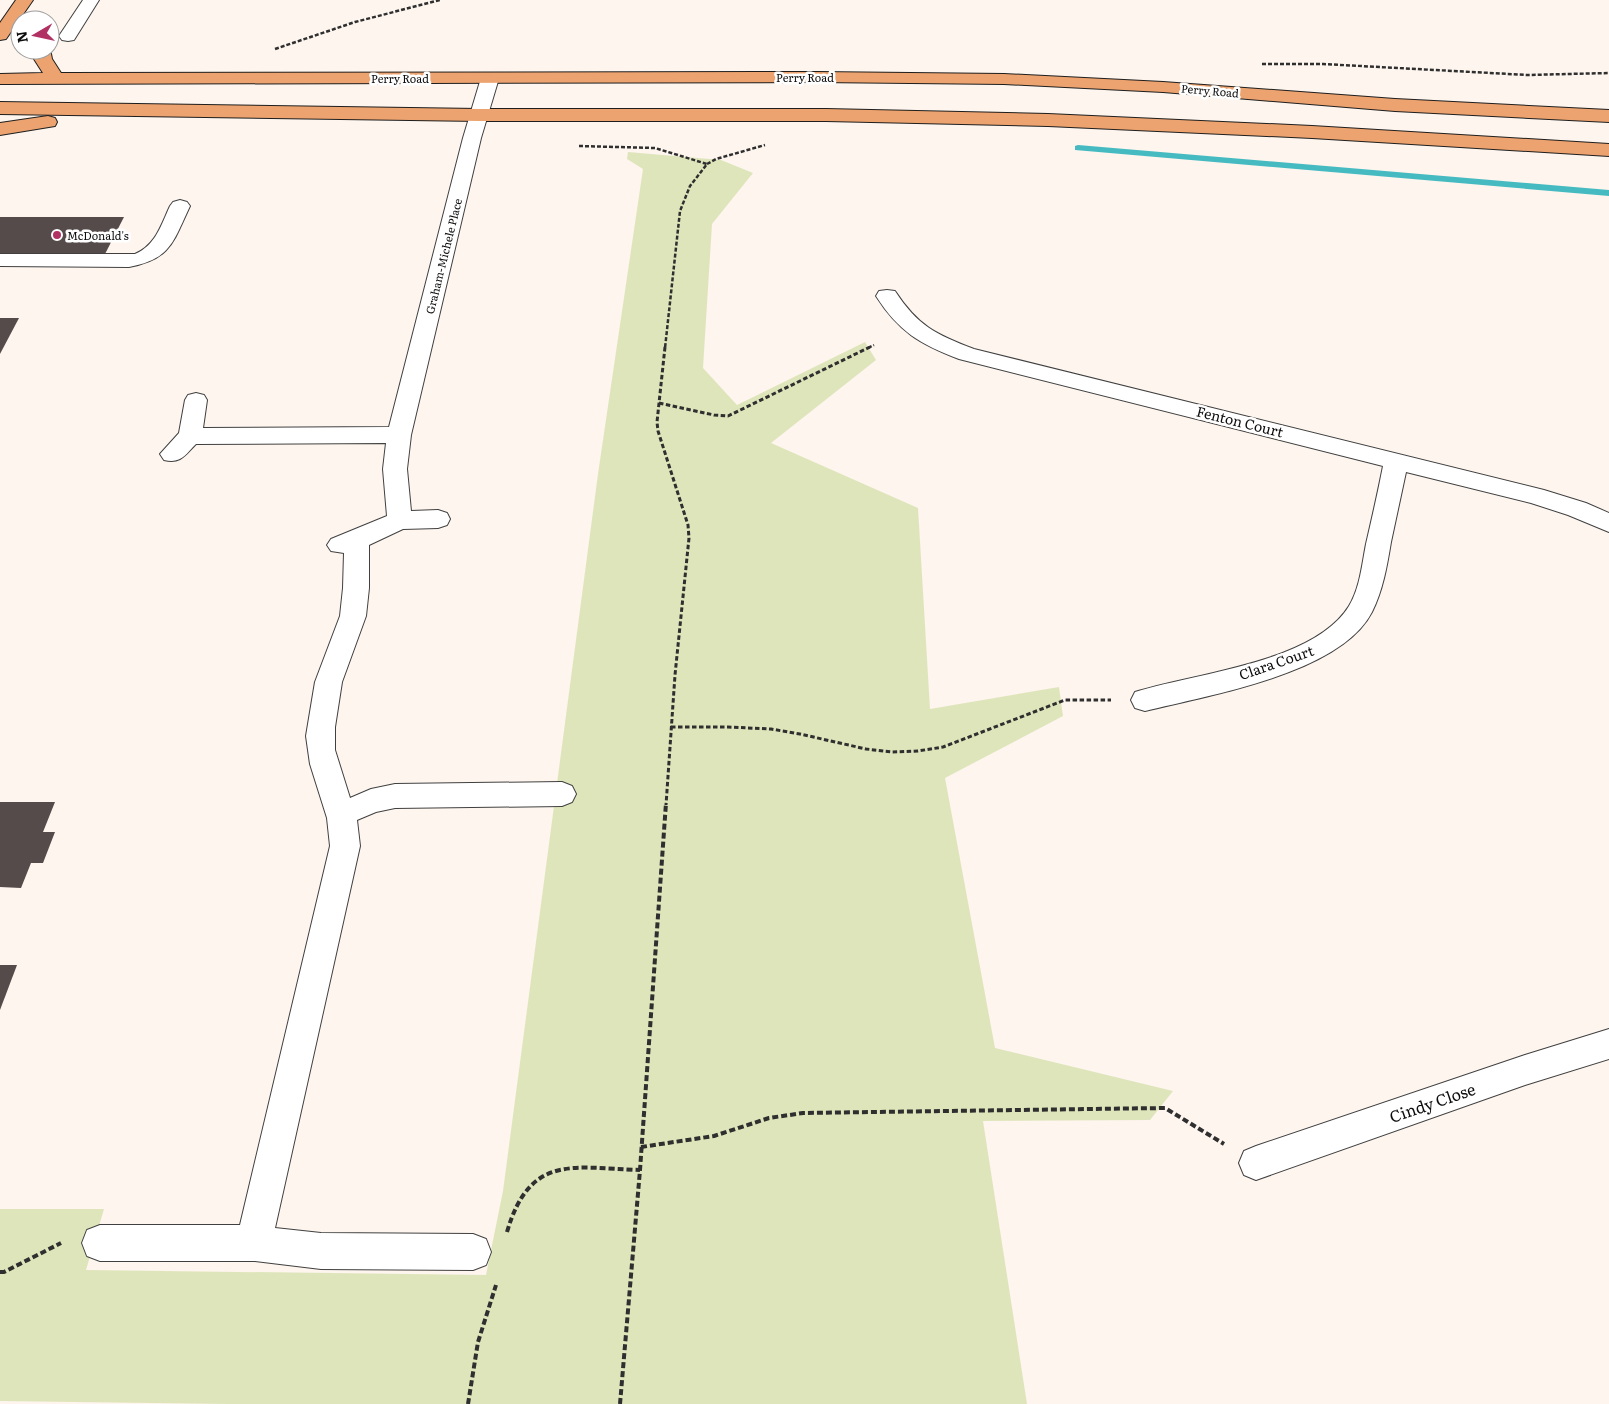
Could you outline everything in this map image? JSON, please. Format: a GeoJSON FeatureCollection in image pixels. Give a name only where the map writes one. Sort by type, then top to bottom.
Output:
{"type":"FeatureCollection","features":[{"type":"Feature","properties":{"kind":"main road"},"geometry":{"type":"LineString","coordinates":[[0,35],[30,4]]}},
{"type":"Feature","properties":{"kind":"main road"},"geometry":{"type":"LineString","coordinates":[[45,60],[55,78]]}},
{"type":"Feature","properties":{"kind":"main road","name":"Perry Road"},"geometry":{"type":"LineString","coordinates":[[0,79],[915,77],[1071,81],[1163,86],[1395,105],[1609,116]]}},
{"type":"Feature","properties":{"kind":"main road"},"geometry":{"type":"LineString","coordinates":[[0,108],[479,115],[816,115],[1048,120],[1312,132],[1609,150]]}},
{"type":"Feature","properties":{"kind":"main road"},"geometry":{"type":"LineString","coordinates":[[0,129],[59,120],[167,111]]}},
{"type":"Feature","properties":{"kind":"street"},"geometry":{"type":"LineString","coordinates":[[68,36],[91,0]]}},
{"type":"Feature","properties":{"kind":"street","name":"Graham-Michele Place"},"geometry":{"type":"LineString","coordinates":[[400,520],[395,469],[399,435],[479,115],[490,78]]}},
{"type":"Feature","properties":{"kind":"street"},"geometry":{"type":"LineString","coordinates":[[0,260],[138,260],[153,254],[160,247],[171,206]]}},
{"type":"Feature","properties":{"kind":"street","name":"Fenton Court"},"geometry":{"type":"LineString","coordinates":[[887,296],[902,319],[919,332],[938,343],[967,354],[1536,496],[1577,509],[1609,523]]}},
{"type":"Feature","properties":{"kind":"street"},"geometry":{"type":"LineString","coordinates":[[172,454],[190,436],[196,400]]}},
{"type":"Feature","properties":{"kind":"street"},"geometry":{"type":"LineString","coordinates":[[190,436],[399,435]]}},
{"type":"Feature","properties":{"kind":"street","name":"Clara Court"},"geometry":{"type":"LineString","coordinates":[[1145,700],[1260,670],[1287,661],[1321,647],[1343,630],[1359,613],[1370,584],[1396,460]]}},
{"type":"Feature","properties":{"kind":"street"},"geometry":{"type":"LineString","coordinates":[[255,1243],[260,1211],[345,846],[342,814],[327,775],[320,738],[326,698],[334,665],[346,638],[353,615],[347,543],[400,520],[438,519]]}},
{"type":"Feature","properties":{"kind":"street"},"geometry":{"type":"LineString","coordinates":[[342,814],[371,802],[395,796],[562,794]]}},
{"type":"Feature","properties":{"kind":"street","name":"Cindy Close"},"geometry":{"type":"LineString","coordinates":[[1256,1163],[1525,1070],[1609,1044]]}},
{"type":"Feature","properties":{"kind":"street"},"geometry":{"type":"LineString","coordinates":[[100,1243],[255,1243],[321,1251],[473,1252]]}},
{"type":"Feature","properties":{"kind":"path"},"geometry":{"type":"LineString","coordinates":[[269,51],[362,20],[440,0]]}},
{"type":"Feature","properties":{"kind":"path"},"geometry":{"type":"LineString","coordinates":[[573,146],[655,148],[707,164],[689,184],[684,196],[658,431],[688,525],[689,538],[679,626],[640,1170],[620,1404]]}},
{"type":"Feature","properties":{"kind":"path"},"geometry":{"type":"LineString","coordinates":[[660,403],[722,417],[728,416],[874,344]]}},
{"type":"Feature","properties":{"kind":"path"},"geometry":{"type":"LineString","coordinates":[[671,727],[734,726],[817,736],[864,749],[900,752],[943,747],[1065,700],[1145,700]]}},
{"type":"Feature","properties":{"kind":"path"},"geometry":{"type":"LineString","coordinates":[[641,1147],[714,1136],[769,1118],[803,1113],[1165,1108],[1256,1163]]}},
{"type":"Feature","properties":{"kind":"path"},"geometry":{"type":"LineString","coordinates":[[507,1234],[512,1214],[519,1201],[534,1182],[554,1170],[568,1168],[640,1170]]}},
{"type":"Feature","properties":{"kind":"path"},"geometry":{"type":"LineString","coordinates":[[0,1272],[4,1272],[64,1242]]}},
{"type":"Feature","properties":{"kind":"path"},"geometry":{"type":"LineString","coordinates":[[468,1404],[478,1342],[496,1283]]}},
{"type":"Feature","properties":{"kind":"green space"},"geometry":{"type":"Polygon","coordinates":[[[628,152],[721,160],[753,173],[712,224],[703,368],[737,405],[865,342],[876,360],[771,443],[918,508],[930,709],[1059,687],[1063,716],[945,778],[995,1048],[1173,1091],[1150,1120],[983,1121],[1027,1404],[227,1404],[0,1401],[0,1209],[104,1209],[86,1270],[486,1275],[503,1191],[598,474],[643,169],[627,159],[628,152]]]}},
{"type":"Feature","properties":{"kind":"building","name":"McDonald's"},"geometry":{"type":"Polygon","coordinates":[[[0,217],[124,217],[105,254],[0,260],[0,217]]]}},
{"type":"Feature","properties":{"kind":"building"},"geometry":{"type":"Polygon","coordinates":[[[0,318],[19,318],[0,354],[0,318]]]}},
{"type":"Feature","properties":{"kind":"building"},"geometry":{"type":"Polygon","coordinates":[[[0,802],[55,802],[43,832],[55,832],[43,863],[31,863],[21,888],[0,887],[0,802]]]}},
{"type":"Feature","properties":{"kind":"building"},"geometry":{"type":"Polygon","coordinates":[[[0,965],[17,965],[0,1010],[0,965]]]}},
{"type":"Feature","properties":{"kind":"waterway"},"geometry":{"type":"LineString","coordinates":[[1078,148],[1609,193]]}},
{"type":"Feature","properties":{"kind":"place","name":"McDonald's"},"geometry":{"type":"Point","coordinates":[57,235]}}]}
